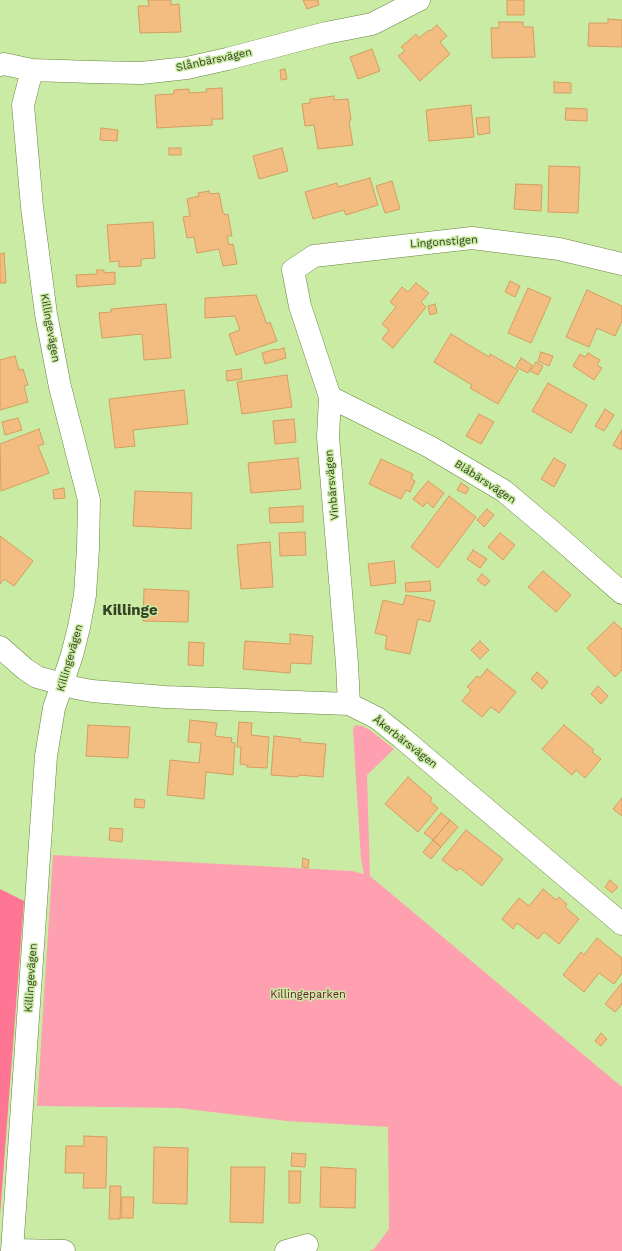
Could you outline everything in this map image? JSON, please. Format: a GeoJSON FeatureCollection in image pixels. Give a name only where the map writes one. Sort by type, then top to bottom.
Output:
{"type":"FeatureCollection","features":[{"type":"Feature","properties":{"kind":"street","name":"Slånbärsvägen"},"geometry":{"type":"LineString","coordinates":[[0,65],[4,64],[32,70],[141,73],[187,68],[326,33],[372,24],[419,0]]}},
{"type":"Feature","properties":{"kind":"street","name":"Killingevägen"},"geometry":{"type":"LineString","coordinates":[[12,1250],[46,756],[54,708],[72,656],[85,595],[89,500],[60,387],[46,314],[32,207],[23,105],[32,70]]}},
{"type":"Feature","properties":{"kind":"street","name":"Lingonstigen"},"geometry":{"type":"LineString","coordinates":[[293,270],[314,256],[472,238],[559,249],[622,264]]}},
{"type":"Feature","properties":{"kind":"street","name":"Vinbärsvägen"},"geometry":{"type":"LineString","coordinates":[[293,270],[300,306],[330,397],[328,437],[349,704]]}},
{"type":"Feature","properties":{"kind":"street","name":"Blåbärsvägen"},"geometry":{"type":"LineString","coordinates":[[330,397],[430,447],[504,491],[556,534],[622,593]]}},
{"type":"Feature","properties":{"kind":"street","name":"Åkerbärsvägen"},"geometry":{"type":"LineString","coordinates":[[0,647],[25,669],[37,677],[63,685],[92,691],[165,697],[349,704],[377,718],[402,738],[622,924]]}},
{"type":"Feature","properties":{"kind":"street"},"geometry":{"type":"LineString","coordinates":[[286,1251],[307,1245]]}},
{"type":"Feature","properties":{"kind":"street"},"geometry":{"type":"LineString","coordinates":[[12,1250],[64,1251]]}},
{"type":"Feature","properties":{"kind":"green space","name":"Killingeparken"},"geometry":{"type":"Polygon","coordinates":[[[355,725],[362,726],[370,730],[394,749],[367,775],[370,876],[622,1087],[622,1251],[369,1251],[374,1249],[389,1229],[388,1127],[287,1121],[179,1108],[37,1106],[53,855],[352,871],[364,874],[361,859],[353,730],[355,725]]]}},
{"type":"Feature","properties":{"kind":"shaded area"},"geometry":{"type":"Polygon","coordinates":[[[0,889],[24,901],[0,1215],[0,889]]]}},
{"type":"Feature","properties":{"kind":"building"},"geometry":{"type":"Polygon","coordinates":[[[148,0],[171,0],[171,5],[179,4],[181,32],[140,33],[138,6],[149,6],[148,0]]]}},
{"type":"Feature","properties":{"kind":"building"},"geometry":{"type":"Polygon","coordinates":[[[303,0],[318,0],[319,5],[307,9],[303,0]]]}},
{"type":"Feature","properties":{"kind":"building"},"geometry":{"type":"Polygon","coordinates":[[[507,0],[524,0],[524,15],[507,15],[507,0]]]}},
{"type":"Feature","properties":{"kind":"building"},"geometry":{"type":"Polygon","coordinates":[[[608,19],[622,20],[622,47],[588,46],[589,23],[608,23],[608,19]]]}},
{"type":"Feature","properties":{"kind":"building"},"geometry":{"type":"Polygon","coordinates":[[[499,22],[523,22],[523,27],[533,27],[535,57],[492,58],[491,28],[499,28],[499,22]]]}},
{"type":"Feature","properties":{"kind":"building"},"geometry":{"type":"Polygon","coordinates":[[[437,25],[447,36],[440,42],[450,54],[420,81],[398,56],[405,51],[401,47],[416,34],[419,38],[437,25]]]}},
{"type":"Feature","properties":{"kind":"building"},"geometry":{"type":"Polygon","coordinates":[[[372,49],[380,71],[358,79],[350,57],[372,49]]]}},
{"type":"Feature","properties":{"kind":"building"},"geometry":{"type":"Polygon","coordinates":[[[285,69],[287,79],[281,80],[280,70],[285,69]]]}},
{"type":"Feature","properties":{"kind":"building"},"geometry":{"type":"Polygon","coordinates":[[[554,82],[571,83],[571,93],[554,93],[554,82]]]}},
{"type":"Feature","properties":{"kind":"building"},"geometry":{"type":"Polygon","coordinates":[[[222,88],[223,119],[212,119],[212,125],[157,128],[155,95],[174,94],[174,90],[189,89],[189,93],[207,92],[206,89],[222,88]]]}},
{"type":"Feature","properties":{"kind":"building"},"geometry":{"type":"Polygon","coordinates":[[[334,96],[334,100],[348,99],[351,120],[349,121],[353,145],[318,149],[314,125],[305,126],[302,104],[310,103],[310,99],[334,96]]]}},
{"type":"Feature","properties":{"kind":"building"},"geometry":{"type":"Polygon","coordinates":[[[471,105],[474,137],[429,141],[426,110],[471,105]]]}},
{"type":"Feature","properties":{"kind":"building"},"geometry":{"type":"Polygon","coordinates":[[[566,108],[587,109],[587,121],[565,120],[566,108]]]}},
{"type":"Feature","properties":{"kind":"building"},"geometry":{"type":"Polygon","coordinates":[[[489,117],[490,133],[478,135],[476,118],[489,117]]]}},
{"type":"Feature","properties":{"kind":"building"},"geometry":{"type":"Polygon","coordinates":[[[101,128],[118,130],[117,141],[100,140],[101,128]]]}},
{"type":"Feature","properties":{"kind":"building"},"geometry":{"type":"Polygon","coordinates":[[[169,148],[181,148],[181,155],[169,155],[169,148]]]}},
{"type":"Feature","properties":{"kind":"building"},"geometry":{"type":"Polygon","coordinates":[[[282,148],[288,171],[259,179],[253,156],[282,148]]]}},
{"type":"Feature","properties":{"kind":"building"},"geometry":{"type":"Polygon","coordinates":[[[549,166],[580,167],[578,213],[548,212],[549,166]]]}},
{"type":"Feature","properties":{"kind":"building"},"geometry":{"type":"Polygon","coordinates":[[[370,178],[378,205],[346,215],[344,210],[313,219],[305,192],[337,183],[338,187],[370,178]]]}},
{"type":"Feature","properties":{"kind":"building"},"geometry":{"type":"Polygon","coordinates":[[[392,181],[400,209],[385,213],[376,186],[392,181]]]}},
{"type":"Feature","properties":{"kind":"building"},"geometry":{"type":"Polygon","coordinates":[[[516,184],[542,185],[541,211],[514,209],[516,184]]]}},
{"type":"Feature","properties":{"kind":"building"},"geometry":{"type":"Polygon","coordinates":[[[209,191],[210,194],[219,193],[223,213],[225,215],[228,214],[232,236],[227,236],[229,245],[233,244],[237,264],[223,266],[219,249],[197,253],[194,237],[187,238],[183,217],[190,216],[187,199],[199,196],[198,193],[209,191]]]}},
{"type":"Feature","properties":{"kind":"building"},"geometry":{"type":"Polygon","coordinates":[[[153,222],[155,258],[141,259],[141,266],[119,267],[119,261],[110,262],[107,225],[153,222]]]}},
{"type":"Feature","properties":{"kind":"building"},"geometry":{"type":"Polygon","coordinates":[[[4,253],[6,283],[0,283],[0,254],[4,253]]]}},
{"type":"Feature","properties":{"kind":"building"},"geometry":{"type":"Polygon","coordinates":[[[97,270],[104,270],[104,273],[115,272],[115,284],[77,287],[76,275],[97,274],[97,270]]]}},
{"type":"Feature","properties":{"kind":"building"},"geometry":{"type":"Polygon","coordinates":[[[510,281],[520,286],[515,297],[505,292],[510,281]]]}},
{"type":"Feature","properties":{"kind":"building"},"geometry":{"type":"Polygon","coordinates":[[[416,283],[429,293],[421,302],[426,307],[393,348],[382,339],[389,330],[382,324],[396,307],[390,302],[402,287],[408,292],[416,283]]]}},
{"type":"Feature","properties":{"kind":"building"},"geometry":{"type":"Polygon","coordinates":[[[528,288],[551,298],[531,343],[508,333],[528,288]]]}},
{"type":"Feature","properties":{"kind":"building"},"geometry":{"type":"Polygon","coordinates":[[[587,290],[622,306],[622,321],[615,336],[597,328],[589,347],[566,337],[587,290]]]}},
{"type":"Feature","properties":{"kind":"building"},"geometry":{"type":"Polygon","coordinates":[[[256,295],[267,324],[270,322],[277,341],[236,355],[229,334],[240,330],[235,316],[205,318],[205,298],[256,295]]]}},
{"type":"Feature","properties":{"kind":"building"},"geometry":{"type":"Polygon","coordinates":[[[166,304],[171,358],[144,360],[142,334],[102,338],[99,313],[111,312],[111,309],[166,304]]]}},
{"type":"Feature","properties":{"kind":"building"},"geometry":{"type":"Polygon","coordinates":[[[435,304],[437,313],[430,315],[428,306],[435,304]]]}},
{"type":"Feature","properties":{"kind":"building"},"geometry":{"type":"Polygon","coordinates":[[[451,334],[489,357],[490,354],[518,370],[498,404],[470,388],[472,385],[434,362],[451,334]]]}},
{"type":"Feature","properties":{"kind":"building"},"geometry":{"type":"Polygon","coordinates":[[[284,348],[286,358],[265,364],[262,353],[284,348]]]}},
{"type":"Feature","properties":{"kind":"building"},"geometry":{"type":"Polygon","coordinates":[[[541,352],[553,356],[549,366],[538,361],[541,352]]]}},
{"type":"Feature","properties":{"kind":"building"},"geometry":{"type":"Polygon","coordinates":[[[588,353],[600,360],[597,365],[602,368],[594,380],[573,366],[580,354],[585,357],[588,353]]]}},
{"type":"Feature","properties":{"kind":"building"},"geometry":{"type":"Polygon","coordinates":[[[15,356],[19,370],[23,369],[28,385],[24,386],[28,402],[0,410],[0,360],[15,356]]]}},
{"type":"Feature","properties":{"kind":"building"},"geometry":{"type":"Polygon","coordinates":[[[521,358],[532,365],[528,373],[516,367],[521,358]]]}},
{"type":"Feature","properties":{"kind":"building"},"geometry":{"type":"Polygon","coordinates":[[[536,362],[543,366],[538,375],[530,371],[536,362]]]}},
{"type":"Feature","properties":{"kind":"building"},"geometry":{"type":"Polygon","coordinates":[[[241,369],[242,379],[227,381],[226,371],[241,369]]]}},
{"type":"Feature","properties":{"kind":"building"},"geometry":{"type":"Polygon","coordinates":[[[287,375],[292,407],[242,414],[237,382],[287,375]]]}},
{"type":"Feature","properties":{"kind":"building"},"geometry":{"type":"Polygon","coordinates":[[[548,383],[587,405],[571,433],[532,411],[548,383]]]}},
{"type":"Feature","properties":{"kind":"building"},"geometry":{"type":"Polygon","coordinates":[[[184,390],[188,424],[133,430],[135,446],[115,448],[109,399],[184,390]]]}},
{"type":"Feature","properties":{"kind":"building"},"geometry":{"type":"Polygon","coordinates":[[[605,409],[614,415],[604,431],[595,426],[605,409]]]}},
{"type":"Feature","properties":{"kind":"building"},"geometry":{"type":"Polygon","coordinates":[[[479,414],[494,422],[481,444],[466,436],[479,414]]]}},
{"type":"Feature","properties":{"kind":"building"},"geometry":{"type":"Polygon","coordinates":[[[18,418],[22,430],[5,435],[2,422],[18,418]]]}},
{"type":"Feature","properties":{"kind":"building"},"geometry":{"type":"Polygon","coordinates":[[[294,419],[296,442],[275,444],[273,421],[294,419]]]}},
{"type":"Feature","properties":{"kind":"building"},"geometry":{"type":"Polygon","coordinates":[[[39,429],[44,444],[38,446],[49,473],[1,491],[0,444],[39,429]]]}},
{"type":"Feature","properties":{"kind":"building"},"geometry":{"type":"Polygon","coordinates":[[[622,430],[622,447],[621,450],[613,445],[622,430]]]}},
{"type":"Feature","properties":{"kind":"building"},"geometry":{"type":"Polygon","coordinates":[[[298,458],[301,489],[251,493],[248,463],[298,458]]]}},
{"type":"Feature","properties":{"kind":"building"},"geometry":{"type":"Polygon","coordinates":[[[554,458],[566,465],[554,487],[541,479],[554,458]]]}},
{"type":"Feature","properties":{"kind":"building"},"geometry":{"type":"Polygon","coordinates":[[[381,459],[413,474],[411,479],[415,481],[410,492],[406,490],[401,499],[369,484],[381,459]]]}},
{"type":"Feature","properties":{"kind":"building"},"geometry":{"type":"Polygon","coordinates":[[[428,481],[444,493],[433,508],[427,502],[423,507],[413,499],[428,481]]]}},
{"type":"Feature","properties":{"kind":"building"},"geometry":{"type":"Polygon","coordinates":[[[461,483],[469,488],[466,494],[457,490],[461,483]]]}},
{"type":"Feature","properties":{"kind":"building"},"geometry":{"type":"Polygon","coordinates":[[[64,488],[65,498],[54,499],[53,490],[64,488]]]}},
{"type":"Feature","properties":{"kind":"building"},"geometry":{"type":"Polygon","coordinates":[[[135,491],[192,493],[191,529],[133,526],[135,491]]]}},
{"type":"Feature","properties":{"kind":"building"},"geometry":{"type":"Polygon","coordinates":[[[449,496],[476,517],[438,568],[411,547],[449,496]]]}},
{"type":"Feature","properties":{"kind":"building"},"geometry":{"type":"Polygon","coordinates":[[[303,506],[303,522],[270,523],[269,508],[303,506]]]}},
{"type":"Feature","properties":{"kind":"building"},"geometry":{"type":"Polygon","coordinates":[[[487,509],[494,515],[484,527],[477,520],[487,509]]]}},
{"type":"Feature","properties":{"kind":"building"},"geometry":{"type":"Polygon","coordinates":[[[305,532],[306,555],[280,556],[279,533],[305,532]]]}},
{"type":"Feature","properties":{"kind":"building"},"geometry":{"type":"Polygon","coordinates":[[[500,533],[515,545],[503,560],[488,547],[500,533]]]}},
{"type":"Feature","properties":{"kind":"building"},"geometry":{"type":"Polygon","coordinates":[[[0,536],[33,561],[14,586],[4,579],[0,584],[0,536]]]}},
{"type":"Feature","properties":{"kind":"building"},"geometry":{"type":"Polygon","coordinates":[[[270,542],[273,587],[241,589],[237,545],[270,542]]]}},
{"type":"Feature","properties":{"kind":"building"},"geometry":{"type":"Polygon","coordinates":[[[473,550],[487,559],[480,568],[467,559],[473,550]]]}},
{"type":"Feature","properties":{"kind":"building"},"geometry":{"type":"Polygon","coordinates":[[[394,561],[396,583],[371,586],[368,564],[394,561]]]}},
{"type":"Feature","properties":{"kind":"building"},"geometry":{"type":"Polygon","coordinates":[[[543,571],[571,595],[556,612],[528,587],[543,571]]]}},
{"type":"Feature","properties":{"kind":"building"},"geometry":{"type":"Polygon","coordinates":[[[482,574],[490,581],[485,586],[477,580],[482,574]]]}},
{"type":"Feature","properties":{"kind":"building"},"geometry":{"type":"Polygon","coordinates":[[[430,581],[431,591],[406,592],[405,583],[430,581]]]}},
{"type":"Feature","properties":{"kind":"building"},"geometry":{"type":"Polygon","coordinates":[[[144,589],[189,591],[188,622],[143,621],[144,589]]]}},
{"type":"Feature","properties":{"kind":"building"},"geometry":{"type":"Polygon","coordinates":[[[406,595],[435,601],[430,622],[418,619],[410,654],[385,649],[387,636],[375,633],[383,600],[403,605],[406,595]]]}},
{"type":"Feature","properties":{"kind":"building"},"geometry":{"type":"Polygon","coordinates":[[[614,622],[622,629],[622,670],[615,677],[587,648],[614,622]]]}},
{"type":"Feature","properties":{"kind":"building"},"geometry":{"type":"Polygon","coordinates":[[[290,634],[313,636],[311,664],[291,663],[290,673],[243,669],[245,641],[290,644],[290,634]]]}},
{"type":"Feature","properties":{"kind":"building"},"geometry":{"type":"Polygon","coordinates":[[[480,641],[489,650],[480,659],[471,650],[480,641]]]}},
{"type":"Feature","properties":{"kind":"building"},"geometry":{"type":"Polygon","coordinates":[[[189,642],[204,643],[203,666],[188,665],[189,642]]]}},
{"type":"Feature","properties":{"kind":"building"},"geometry":{"type":"Polygon","coordinates":[[[487,669],[516,692],[499,713],[491,707],[482,717],[462,701],[471,690],[467,687],[477,676],[480,678],[487,669]]]}},
{"type":"Feature","properties":{"kind":"building"},"geometry":{"type":"Polygon","coordinates":[[[537,672],[548,682],[542,689],[531,679],[537,672]]]}},
{"type":"Feature","properties":{"kind":"building"},"geometry":{"type":"Polygon","coordinates":[[[598,686],[608,696],[601,704],[591,694],[598,686]]]}},
{"type":"Feature","properties":{"kind":"building"},"geometry":{"type":"Polygon","coordinates":[[[190,720],[217,723],[215,736],[232,738],[231,742],[235,743],[233,775],[206,772],[204,799],[167,795],[170,760],[199,763],[201,743],[188,742],[190,720]]]}},
{"type":"Feature","properties":{"kind":"building"},"geometry":{"type":"Polygon","coordinates":[[[239,722],[252,723],[251,735],[269,737],[267,768],[247,767],[247,765],[240,764],[241,747],[237,747],[239,722]]]}},
{"type":"Feature","properties":{"kind":"building"},"geometry":{"type":"Polygon","coordinates":[[[88,725],[130,727],[128,758],[86,756],[88,725]]]}},
{"type":"Feature","properties":{"kind":"building"},"geometry":{"type":"Polygon","coordinates":[[[564,725],[594,750],[592,752],[601,759],[585,778],[576,770],[572,775],[542,749],[564,725]]]}},
{"type":"Feature","properties":{"kind":"building"},"geometry":{"type":"Polygon","coordinates":[[[274,736],[301,739],[300,742],[326,744],[323,777],[271,775],[274,736]]]}},
{"type":"Feature","properties":{"kind":"building"},"geometry":{"type":"Polygon","coordinates":[[[408,777],[432,798],[430,801],[438,808],[418,832],[385,804],[408,777]]]}},
{"type":"Feature","properties":{"kind":"building"},"geometry":{"type":"Polygon","coordinates":[[[622,798],[622,816],[613,809],[622,798]]]}},
{"type":"Feature","properties":{"kind":"building"},"geometry":{"type":"Polygon","coordinates":[[[135,799],[145,800],[144,808],[134,807],[135,799]]]}},
{"type":"Feature","properties":{"kind":"building"},"geometry":{"type":"Polygon","coordinates":[[[441,813],[450,820],[433,840],[424,833],[441,813]]]}},
{"type":"Feature","properties":{"kind":"building"},"geometry":{"type":"Polygon","coordinates":[[[450,820],[458,827],[441,847],[433,840],[450,820]]]}},
{"type":"Feature","properties":{"kind":"building"},"geometry":{"type":"Polygon","coordinates":[[[110,828],[123,829],[122,842],[109,840],[110,828]]]}},
{"type":"Feature","properties":{"kind":"building"},"geometry":{"type":"Polygon","coordinates":[[[466,830],[503,859],[482,886],[460,868],[457,871],[442,860],[466,830]]]}},
{"type":"Feature","properties":{"kind":"building"},"geometry":{"type":"Polygon","coordinates":[[[433,840],[441,847],[431,859],[423,852],[433,840]]]}},
{"type":"Feature","properties":{"kind":"building"},"geometry":{"type":"Polygon","coordinates":[[[303,858],[309,860],[308,868],[302,867],[303,858]]]}},
{"type":"Feature","properties":{"kind":"building"},"geometry":{"type":"Polygon","coordinates":[[[610,880],[618,887],[612,893],[605,887],[610,880]]]}},
{"type":"Feature","properties":{"kind":"building"},"geometry":{"type":"Polygon","coordinates":[[[543,889],[556,900],[559,897],[567,904],[565,907],[579,919],[559,944],[544,932],[538,939],[517,923],[513,929],[502,919],[519,898],[529,906],[543,889]]]}},
{"type":"Feature","properties":{"kind":"building"},"geometry":{"type":"Polygon","coordinates":[[[597,938],[622,958],[622,973],[614,984],[599,973],[584,992],[563,975],[581,952],[584,955],[597,938]]]}},
{"type":"Feature","properties":{"kind":"building"},"geometry":{"type":"Polygon","coordinates":[[[622,983],[622,1004],[615,1012],[605,1004],[622,983]]]}},
{"type":"Feature","properties":{"kind":"building"},"geometry":{"type":"Polygon","coordinates":[[[601,1033],[607,1039],[601,1046],[595,1041],[601,1033]]]}},
{"type":"Feature","properties":{"kind":"building"},"geometry":{"type":"Polygon","coordinates":[[[84,1136],[107,1137],[106,1188],[83,1188],[84,1173],[65,1173],[66,1146],[84,1146],[84,1136]]]}},
{"type":"Feature","properties":{"kind":"building"},"geometry":{"type":"Polygon","coordinates":[[[154,1147],[188,1148],[187,1204],[153,1203],[154,1147]]]}},
{"type":"Feature","properties":{"kind":"building"},"geometry":{"type":"Polygon","coordinates":[[[292,1153],[306,1154],[305,1167],[291,1166],[292,1153]]]}},
{"type":"Feature","properties":{"kind":"building"},"geometry":{"type":"Polygon","coordinates":[[[231,1167],[265,1167],[263,1223],[230,1222],[231,1167]]]}},
{"type":"Feature","properties":{"kind":"building"},"geometry":{"type":"Polygon","coordinates":[[[321,1167],[356,1169],[355,1208],[320,1207],[321,1167]]]}},
{"type":"Feature","properties":{"kind":"building"},"geometry":{"type":"Polygon","coordinates":[[[289,1171],[301,1171],[300,1203],[289,1203],[289,1171]]]}},
{"type":"Feature","properties":{"kind":"building"},"geometry":{"type":"Polygon","coordinates":[[[110,1186],[121,1186],[120,1219],[109,1219],[110,1186]]]}},
{"type":"Feature","properties":{"kind":"building"},"geometry":{"type":"Polygon","coordinates":[[[122,1197],[134,1197],[133,1218],[121,1218],[122,1197]]]}},
{"type":"Feature","properties":{"kind":"district","name":"Killinge"},"geometry":{"type":"Point","coordinates":[130,611]}}]}
